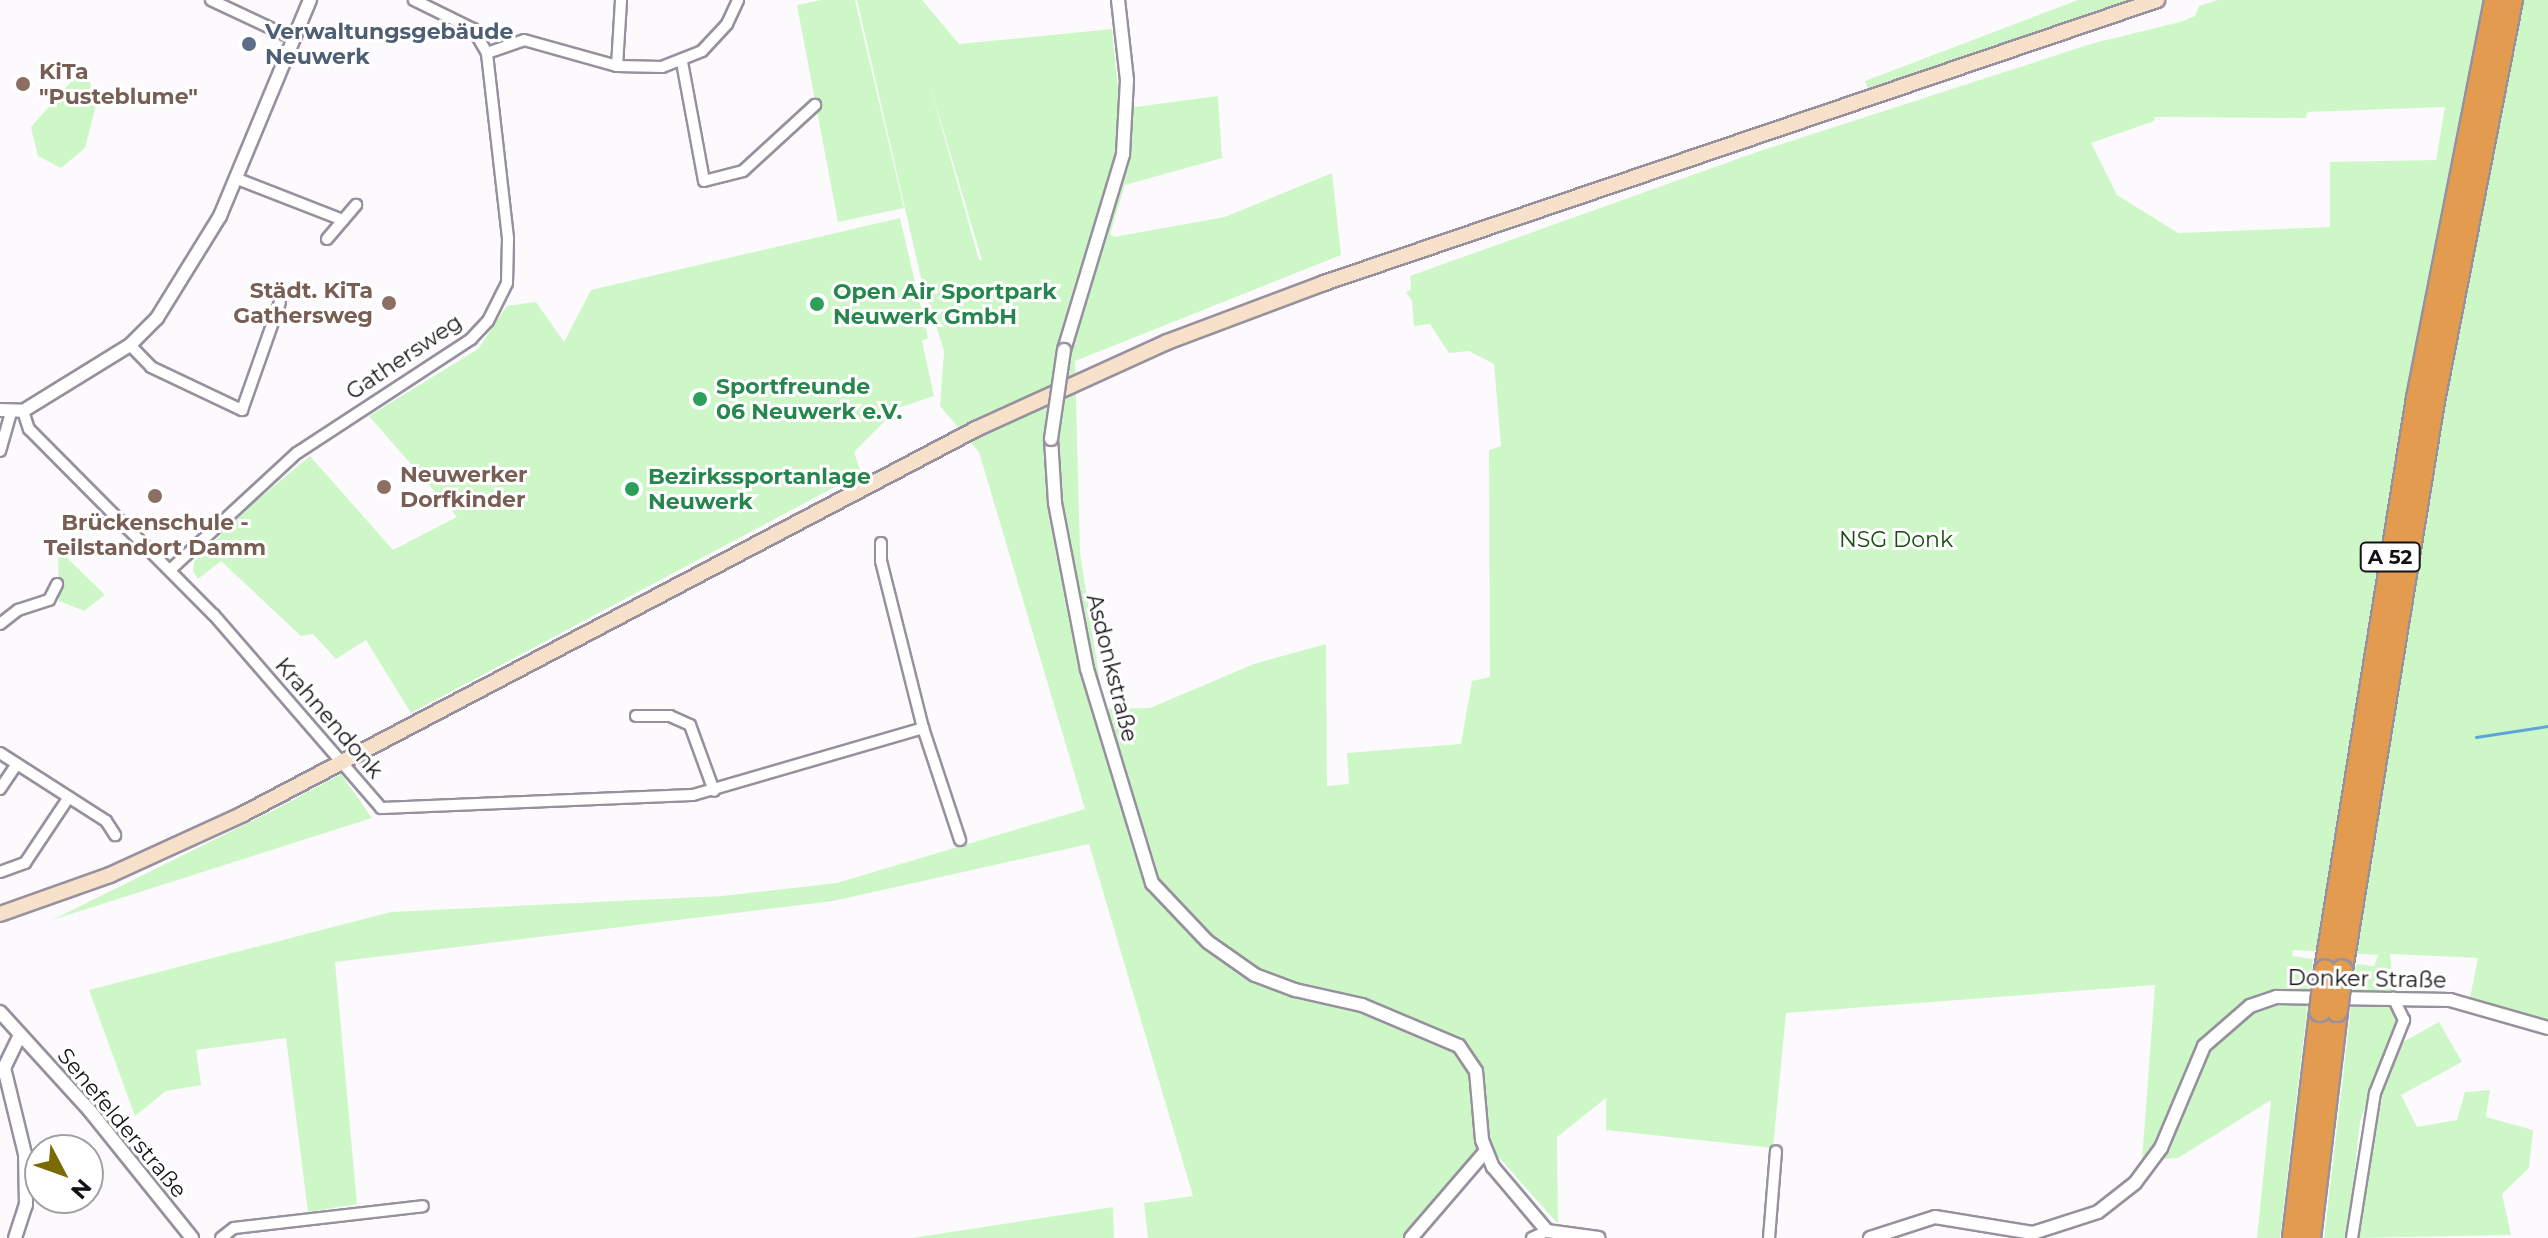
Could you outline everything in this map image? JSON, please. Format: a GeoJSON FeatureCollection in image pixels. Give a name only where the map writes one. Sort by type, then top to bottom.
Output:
{"type":"FeatureCollection","features":[{"type":"Feature","properties":{"kind":"highway","name":"A 52"},"geometry":{"type":"LineString","coordinates":[[2293,1238],[2414,413],[2493,0]]}},
{"type":"Feature","properties":{"kind":"highway","name":"A 52"},"geometry":{"type":"LineString","coordinates":[[2333,970],[2432,417],[2512,0]]}},
{"type":"Feature","properties":{"kind":"highway","name":"A 52"},"geometry":{"type":"LineString","coordinates":[[2310,1238],[2328,1011]]}},
{"type":"Feature","properties":{"kind":"main road"},"geometry":{"type":"LineString","coordinates":[[0,914],[110,875],[342,765],[976,429],[1167,342],[1324,283],[2157,0]]}},
{"type":"Feature","properties":{"kind":"street"},"geometry":{"type":"LineString","coordinates":[[211,0],[294,39]]}},
{"type":"Feature","properties":{"kind":"street"},"geometry":{"type":"LineString","coordinates":[[0,451],[11,411],[130,345],[157,318],[205,245],[310,0]]}},
{"type":"Feature","properties":{"kind":"street"},"geometry":{"type":"LineString","coordinates":[[414,0],[473,29],[487,53],[524,40],[617,66],[682,62],[717,37],[738,0]]}},
{"type":"Feature","properties":{"kind":"street"},"geometry":{"type":"LineString","coordinates":[[617,66],[621,0]]}},
{"type":"Feature","properties":{"kind":"street","name":"Asdonkstraße"},"geometry":{"type":"LineString","coordinates":[[1118,0],[1127,80],[1123,154],[1064,350],[1051,439],[1055,503],[1087,669],[1152,883],[1208,942],[1255,975],[1295,990],[1362,1005],[1459,1046],[1476,1071],[1484,1153]]}},
{"type":"Feature","properties":{"kind":"street","name":"Gathersweg"},"geometry":{"type":"LineString","coordinates":[[170,570],[297,453],[449,355],[493,314],[507,283],[508,238],[487,53]]}},
{"type":"Feature","properties":{"kind":"street"},"geometry":{"type":"LineString","coordinates":[[682,62],[704,181],[743,171],[815,105]]}},
{"type":"Feature","properties":{"kind":"street"},"geometry":{"type":"LineString","coordinates":[[235,178],[343,220]]}},
{"type":"Feature","properties":{"kind":"street"},"geometry":{"type":"LineString","coordinates":[[327,239],[356,205]]}},
{"type":"Feature","properties":{"kind":"street"},"geometry":{"type":"LineString","coordinates":[[130,345],[151,367],[242,410],[280,302]]}},
{"type":"Feature","properties":{"kind":"street","name":"Krahnendonk"},"geometry":{"type":"LineString","coordinates":[[11,411],[170,570],[381,808],[714,791],[923,728]]}},
{"type":"Feature","properties":{"kind":"street"},"geometry":{"type":"LineString","coordinates":[[881,543],[881,561],[923,728],[960,840]]}},
{"type":"Feature","properties":{"kind":"street"},"geometry":{"type":"LineString","coordinates":[[0,624],[18,610],[49,600],[57,584]]}},
{"type":"Feature","properties":{"kind":"street"},"geometry":{"type":"LineString","coordinates":[[636,716],[670,716],[690,725],[714,791]]}},
{"type":"Feature","properties":{"kind":"street"},"geometry":{"type":"LineString","coordinates":[[0,753],[106,821],[115,835]]}},
{"type":"Feature","properties":{"kind":"street"},"geometry":{"type":"LineString","coordinates":[[0,789],[17,764]]}},
{"type":"Feature","properties":{"kind":"street"},"geometry":{"type":"LineString","coordinates":[[0,872],[25,863],[69,797]]}},
{"type":"Feature","properties":{"kind":"street","name":"Donker Straße"},"geometry":{"type":"LineString","coordinates":[[1870,1238],[1935,1217],[1966,1218],[2014,1232],[2078,1222],[2118,1198],[2151,1163],[2190,1072],[2225,1024],[2276,997],[2393,997],[2462,1003],[2548,1028]]}},
{"type":"Feature","properties":{"kind":"street"},"geometry":{"type":"LineString","coordinates":[[2352,1238],[2375,1093],[2404,1020],[2393,997]]}},
{"type":"Feature","properties":{"kind":"street","name":"Senefelderstraße"},"geometry":{"type":"LineString","coordinates":[[0,1012],[90,1111],[192,1238]]}},
{"type":"Feature","properties":{"kind":"street"},"geometry":{"type":"LineString","coordinates":[[15,1238],[26,1205],[25,1154],[5,1093],[4,1068],[20,1035]]}},
{"type":"Feature","properties":{"kind":"street"},"geometry":{"type":"LineString","coordinates":[[1769,1238],[1776,1151]]}},
{"type":"Feature","properties":{"kind":"street"},"geometry":{"type":"LineString","coordinates":[[1411,1238],[1484,1153],[1547,1231]]}},
{"type":"Feature","properties":{"kind":"street"},"geometry":{"type":"LineString","coordinates":[[221,1238],[234,1228],[423,1206]]}},
{"type":"Feature","properties":{"kind":"street"},"geometry":{"type":"LineString","coordinates":[[1532,1238],[1547,1231],[1599,1238]]}},
{"type":"Feature","properties":{"kind":"green space"},"geometry":{"type":"Polygon","coordinates":[[[822,0],[855,0],[904,208],[838,222],[797,5],[822,0]]]}},
{"type":"Feature","properties":{"kind":"green space","name":"NSG Donk"},"geometry":{"type":"Polygon","coordinates":[[[857,0],[922,0],[959,44],[1112,29],[1120,109],[1218,96],[1222,158],[1125,185],[1110,234],[1114,237],[1225,217],[1332,173],[1341,255],[1075,361],[1080,552],[1104,709],[1150,708],[1254,664],[1326,644],[1327,786],[1349,784],[1347,753],[1461,744],[1472,681],[1490,677],[1489,450],[1501,446],[1494,364],[1469,351],[1449,353],[1430,324],[1414,326],[1412,301],[1406,292],[1411,290],[1410,276],[1757,152],[2094,43],[2180,22],[2195,16],[2199,6],[2218,0],[2548,0],[2548,1020],[2470,998],[2478,958],[2390,954],[2397,1019],[2360,1121],[2348,1238],[2324,1238],[2356,964],[2374,966],[2378,955],[2293,950],[2292,956],[2313,959],[2280,1238],[2257,1238],[2271,1100],[2178,1158],[2142,1161],[2155,985],[1786,1013],[1773,1148],[1606,1130],[1606,1098],[1557,1137],[1558,1224],[1487,1144],[1405,1238],[1148,1238],[1144,1203],[1193,1196],[1089,844],[833,901],[335,962],[357,1204],[308,1212],[286,1038],[196,1050],[201,1085],[166,1091],[135,1116],[89,990],[391,912],[722,896],[837,883],[1085,809],[979,452],[940,406],[944,351],[921,278],[857,0]],[[929,82],[979,260],[982,260],[929,82]],[[2445,107],[2307,112],[2306,118],[2155,117],[2154,121],[2091,143],[2117,195],[2178,233],[2330,227],[2330,162],[2436,160],[2445,107]]]}},
{"type":"Feature","properties":{"kind":"green space"},"geometry":{"type":"Polygon","coordinates":[[[2078,0],[2128,0],[1868,89],[1865,81],[2078,0]]]}},
{"type":"Feature","properties":{"kind":"green space"},"geometry":{"type":"Polygon","coordinates":[[[78,74],[90,82],[96,105],[85,148],[61,168],[38,156],[31,127],[78,74]]]}},
{"type":"Feature","properties":{"kind":"green space","name":"Bezirkssportanlage Neuwerk"},"geometry":{"type":"Polygon","coordinates":[[[900,218],[928,338],[922,341],[934,396],[898,408],[854,452],[861,473],[411,713],[366,640],[336,659],[313,634],[301,636],[221,561],[198,579],[193,571],[194,562],[250,506],[310,456],[393,550],[457,517],[369,416],[478,349],[507,306],[536,302],[564,342],[591,290],[900,218]]]}},
{"type":"Feature","properties":{"kind":"green space"},"geometry":{"type":"Polygon","coordinates":[[[58,549],[105,595],[84,611],[59,601],[58,549]]]}},
{"type":"Feature","properties":{"kind":"green space"},"geometry":{"type":"Polygon","coordinates":[[[341,774],[372,818],[52,920],[274,810],[341,774]]]}},
{"type":"Feature","properties":{"kind":"green space"},"geometry":{"type":"Polygon","coordinates":[[[2439,1022],[2462,1062],[2401,1095],[2417,1127],[2457,1120],[2465,1092],[2490,1090],[2486,1117],[2533,1130],[2529,1168],[2502,1194],[2511,1235],[2355,1238],[2385,1083],[2403,1042],[2439,1022]]]}},
{"type":"Feature","properties":{"kind":"green space"},"geometry":{"type":"Polygon","coordinates":[[[1113,1207],[1114,1238],[912,1238],[1113,1207]]]}},
{"type":"Feature","properties":{"kind":"waterway"},"geometry":{"type":"LineString","coordinates":[[2476,737],[2548,726]]}},
{"type":"Feature","properties":{"kind":"place","name":"Verwaltungsgebäude Neuwerk"},"geometry":{"type":"Point","coordinates":[249,44]}},
{"type":"Feature","properties":{"kind":"place","name":"KiTa \"Pusteblume\""},"geometry":{"type":"Point","coordinates":[23,84]}},
{"type":"Feature","properties":{"kind":"place","name":"Städt. KiTa Gathersweg"},"geometry":{"type":"Point","coordinates":[389,303]}},
{"type":"Feature","properties":{"kind":"place","name":"Open Air Sportpark Neuwerk GmbH"},"geometry":{"type":"Point","coordinates":[817,304]}},
{"type":"Feature","properties":{"kind":"place","name":"Sportfreunde 06 Neuwerk e.V."},"geometry":{"type":"Point","coordinates":[700,399]}},
{"type":"Feature","properties":{"kind":"place","name":"Neuwerker Dorfkinder"},"geometry":{"type":"Point","coordinates":[384,487]}},
{"type":"Feature","properties":{"kind":"place","name":"Bezirkssportanlage Neuwerk"},"geometry":{"type":"Point","coordinates":[632,489]}},
{"type":"Feature","properties":{"kind":"place","name":"Brückenschule - Teilstandort Damm"},"geometry":{"type":"Point","coordinates":[155,496]}}]}
